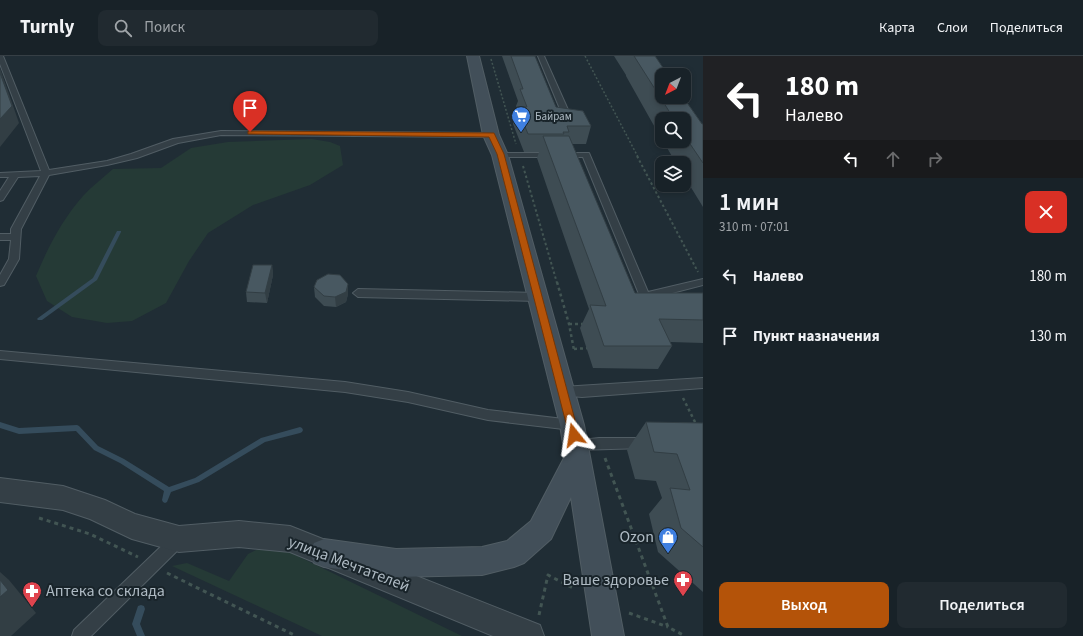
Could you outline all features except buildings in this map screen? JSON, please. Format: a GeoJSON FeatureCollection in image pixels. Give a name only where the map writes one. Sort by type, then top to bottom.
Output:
{"type":"FeatureCollection","features":[{"type":"Feature","properties":{"kind":"street"},"geometry":{"type":"LineString","coordinates":[[473,56],[491,135],[510,155],[537,297],[562,392],[581,442],[608,636]]}},
{"type":"Feature","properties":{"kind":"street"},"geometry":{"type":"LineString","coordinates":[[324,553],[396,564],[482,561],[514,553],[541,530],[581,442]]}},
{"type":"Feature","properties":{"kind":"street","name":"улица Мечтателей"},"geometry":{"type":"LineString","coordinates":[[0,490],[64,498],[96,509],[132,526],[179,539],[239,534],[290,539],[324,553],[533,628]]}},
{"type":"Feature","properties":{"kind":"lane"},"geometry":{"type":"LineString","coordinates":[[0,56],[46,173],[16,229],[16,250],[14,259],[0,283]]}},
{"type":"Feature","properties":{"kind":"lane"},"geometry":{"type":"LineString","coordinates":[[541,56],[570,122],[576,124]]}},
{"type":"Feature","properties":{"kind":"lane"},"geometry":{"type":"LineString","coordinates":[[0,175],[46,173],[119,160],[176,141],[221,133],[491,135]]}},
{"type":"Feature","properties":{"kind":"lane"},"geometry":{"type":"LineString","coordinates":[[510,155],[586,155],[645,296],[702,278]]}},
{"type":"Feature","properties":{"kind":"lane"},"geometry":{"type":"LineString","coordinates":[[0,198],[15,175]]}},
{"type":"Feature","properties":{"kind":"lane"},"geometry":{"type":"LineString","coordinates":[[0,237],[15,237]]}},
{"type":"Feature","properties":{"kind":"lane"},"geometry":{"type":"LineString","coordinates":[[358,293],[537,297]]}},
{"type":"Feature","properties":{"kind":"lane"},"geometry":{"type":"LineString","coordinates":[[0,355],[345,387],[408,397],[488,415],[581,442],[655,443]]}},
{"type":"Feature","properties":{"kind":"lane"},"geometry":{"type":"LineString","coordinates":[[562,392],[703,384]]}},
{"type":"Feature","properties":{"kind":"lane"},"geometry":{"type":"LineString","coordinates":[[80,636],[179,539]]}},
{"type":"Feature","properties":{"kind":"path"},"geometry":{"type":"LineString","coordinates":[[490,56],[510,155],[569,324],[575,356]]}},
{"type":"Feature","properties":{"kind":"path"},"geometry":{"type":"LineString","coordinates":[[585,56],[702,278]]}},
{"type":"Feature","properties":{"kind":"path"},"geometry":{"type":"LineString","coordinates":[[569,324],[588,324]]}},
{"type":"Feature","properties":{"kind":"path"},"geometry":{"type":"LineString","coordinates":[[574,349],[587,349],[594,346]]}},
{"type":"Feature","properties":{"kind":"path"},"geometry":{"type":"LineString","coordinates":[[676,386],[700,432]]}},
{"type":"Feature","properties":{"kind":"path"},"geometry":{"type":"LineString","coordinates":[[581,442],[668,627],[685,636]]}},
{"type":"Feature","properties":{"kind":"path"},"geometry":{"type":"LineString","coordinates":[[533,628],[548,575]]}},
{"type":"Feature","properties":{"kind":"green space"},"geometry":{"type":"Polygon","coordinates":[[[312,139],[330,142],[340,146],[343,165],[310,185],[253,205],[208,233],[189,261],[166,303],[132,321],[107,323],[72,317],[47,301],[36,276],[45,255],[62,224],[75,205],[94,185],[113,169],[161,168],[191,148],[228,142],[312,139]]]}},
{"type":"Feature","properties":{"kind":"green space"},"geometry":{"type":"Polygon","coordinates":[[[266,545],[281,548],[462,636],[322,636],[172,566],[187,563],[229,581],[248,554],[266,545]]]}},
{"type":"Feature","properties":{"kind":"waterway"},"geometry":{"type":"LineString","coordinates":[[40,319],[95,279],[119,232]]}},
{"type":"Feature","properties":{"kind":"waterway"},"geometry":{"type":"LineString","coordinates":[[0,425],[19,431],[77,428],[96,448],[122,461],[168,490]]}},
{"type":"Feature","properties":{"kind":"waterway"},"geometry":{"type":"LineString","coordinates":[[168,490],[197,480],[263,440],[300,430]]}},
{"type":"Feature","properties":{"kind":"waterway"},"geometry":{"type":"LineString","coordinates":[[165,500],[168,490]]}},
{"type":"Feature","properties":{"kind":"waterway"},"geometry":{"type":"LineString","coordinates":[[141,609],[136,624],[141,636]]}},
{"type":"Feature","properties":{"kind":"place","name":"Байрам"},"geometry":{"type":"Point","coordinates":[521,133]}},
{"type":"Feature","properties":{"kind":"place","name":"Ozon"},"geometry":{"type":"Point","coordinates":[668,554]}},
{"type":"Feature","properties":{"kind":"place","name":"Ваше здоровье"},"geometry":{"type":"Point","coordinates":[683,597]}},
{"type":"Feature","properties":{"kind":"place","name":"Аптека со склада"},"geometry":{"type":"Point","coordinates":[32,608]}},
{"type":"Feature","properties":{"kind":"route"},"geometry":{"type":"LineString","coordinates":[[250,132],[491,135],[500,154],[574,435]]}}]}
